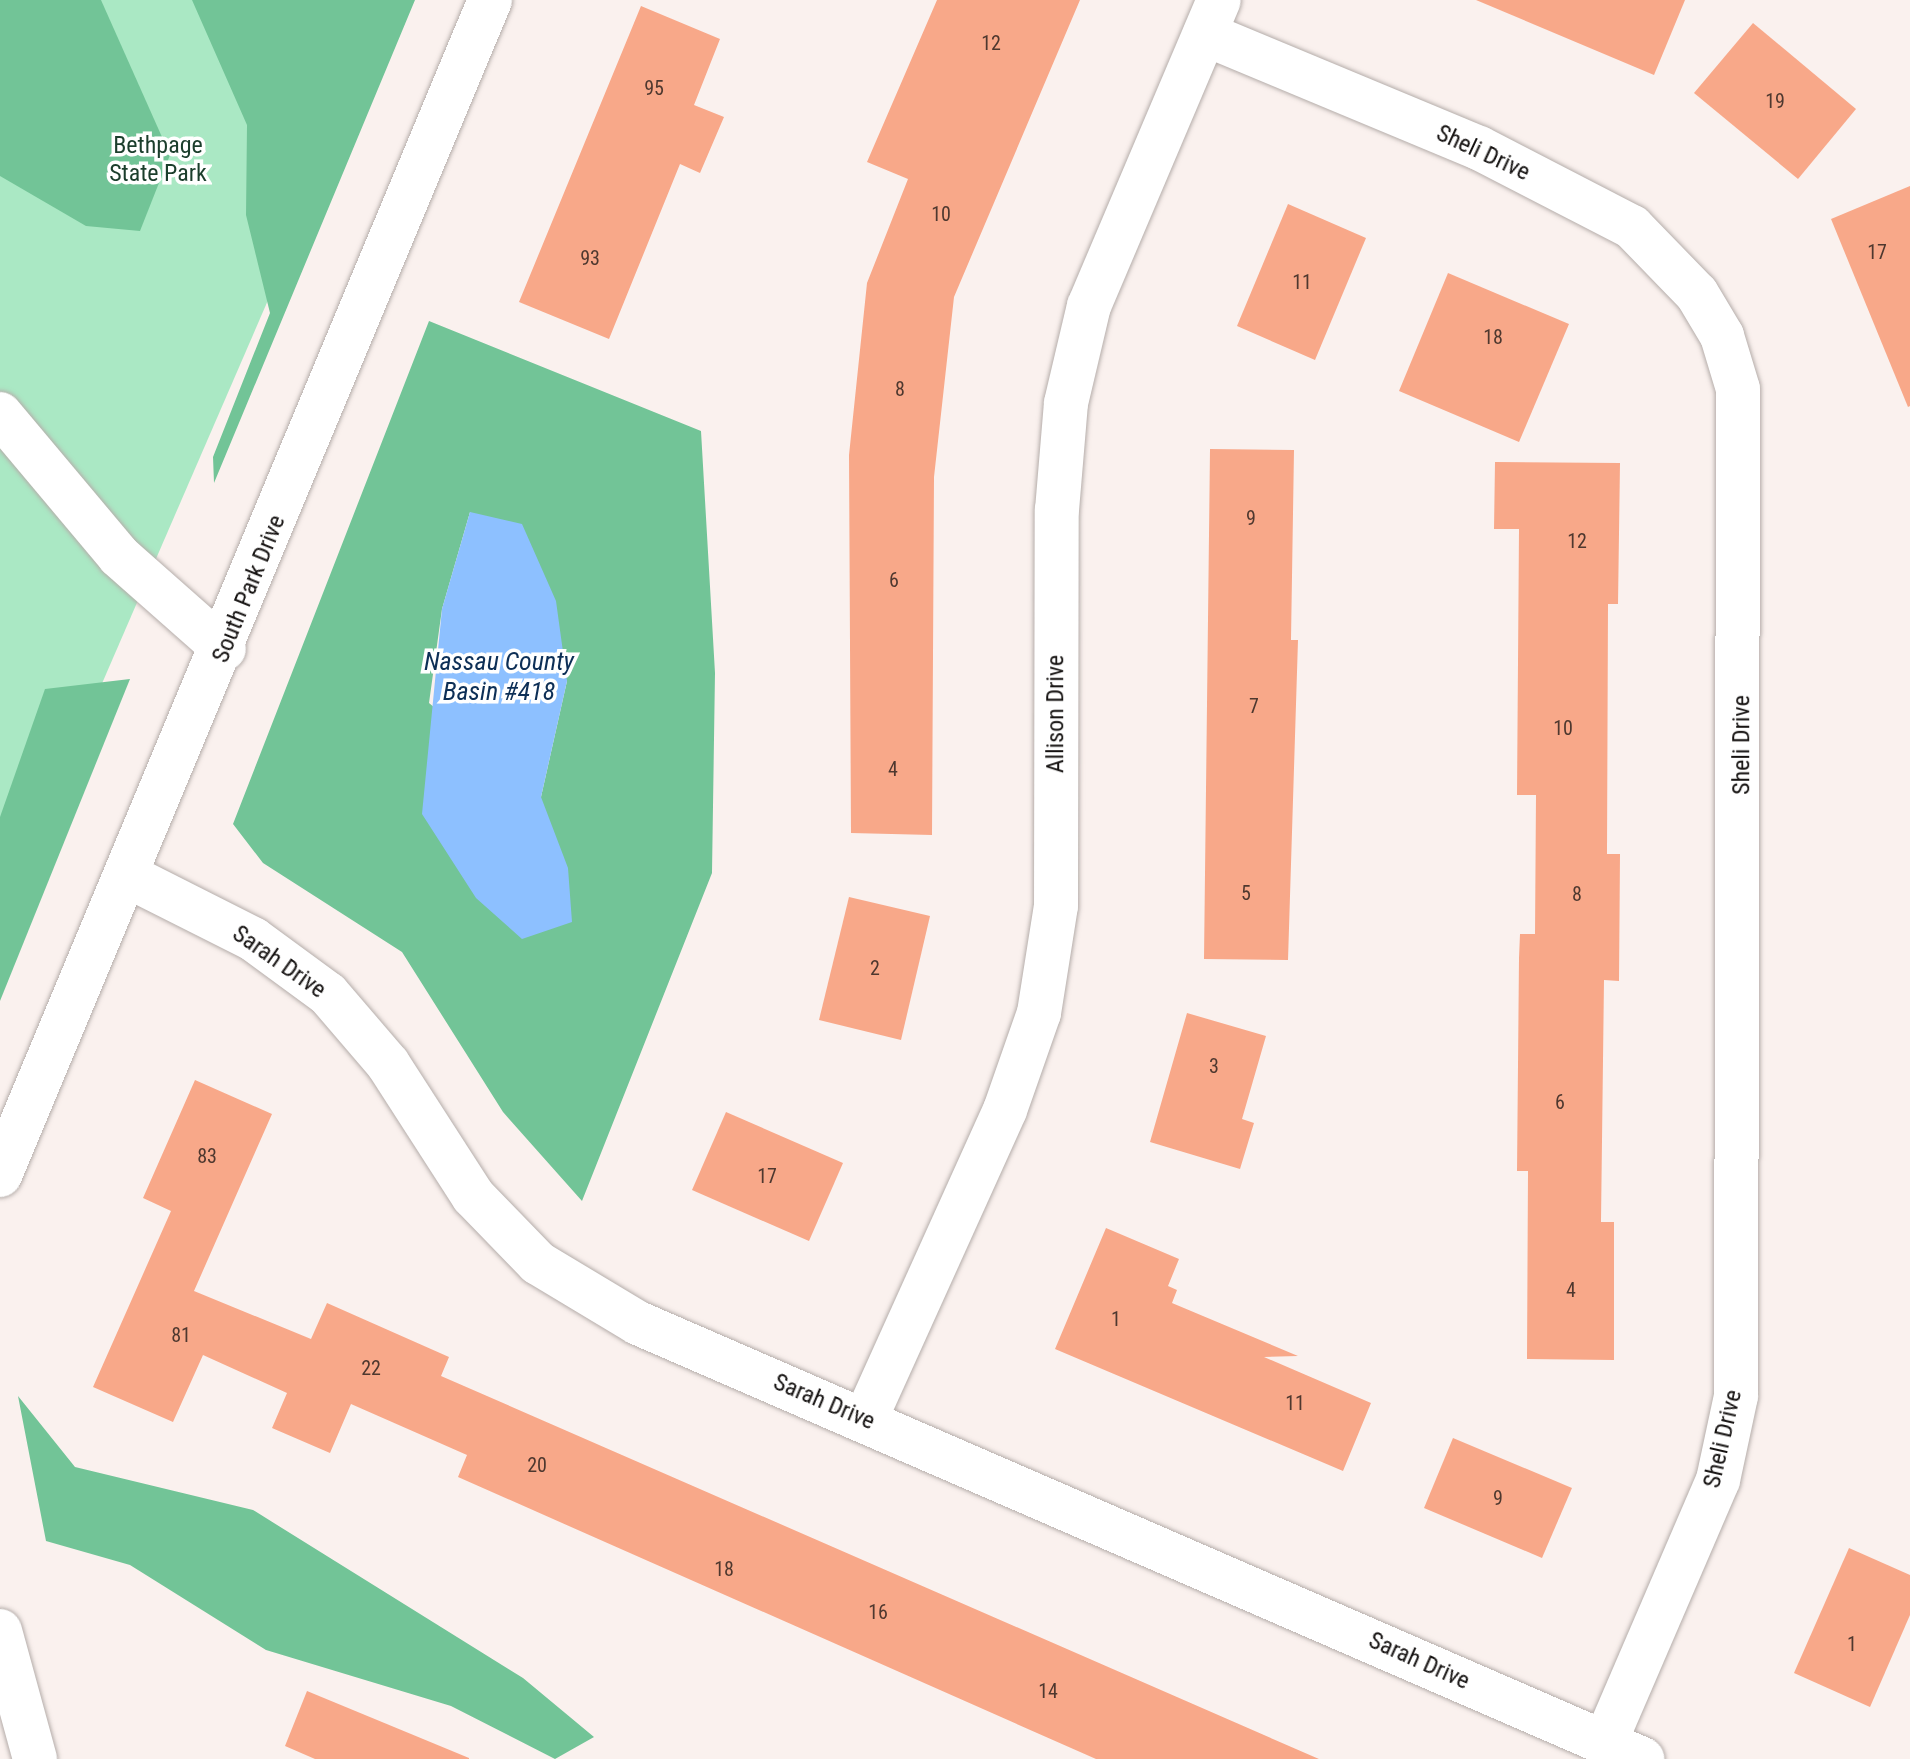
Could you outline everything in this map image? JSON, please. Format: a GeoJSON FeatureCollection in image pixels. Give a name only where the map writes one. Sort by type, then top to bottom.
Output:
{"type":"FeatureCollection","features":[{"type":"Feature","properties":{"kind":"street","name":"South Park Drive"},"geometry":{"type":"LineString","coordinates":[[0,1175],[130,877],[490,0]]}},
{"type":"Feature","properties":{"kind":"street","name":"Allison Drive"},"geometry":{"type":"LineString","coordinates":[[865,1420],[1005,1110],[1039,1013],[1056,906],[1057,510],[1066,403],[1089,306],[1212,17]]}},
{"type":"Feature","properties":{"kind":"street","name":"Sheli Drive"},"geometry":{"type":"LineString","coordinates":[[1212,17],[1632,227],[1697,294],[1722,336],[1738,389],[1736,1396],[1718,1480],[1624,1750]]}},
{"type":"Feature","properties":{"kind":"street"},"geometry":{"type":"LineString","coordinates":[[0,414],[119,556],[224,649]]}},
{"type":"Feature","properties":{"kind":"street","name":"Sarah Drive"},"geometry":{"type":"LineString","coordinates":[[130,877],[253,939],[328,994],[388,1064],[473,1196],[538,1263],[638,1323],[1624,1750]]}},
{"type":"Feature","properties":{"kind":"street"},"geometry":{"type":"LineString","coordinates":[[0,1631],[35,1759]]}},
{"type":"Feature","properties":{"kind":"green space","name":"Bethpage State Park"},"geometry":{"type":"Polygon","coordinates":[[[0,0],[398,0],[0,919],[0,0]]]}},
{"type":"Feature","properties":{"kind":"green space"},"geometry":{"type":"Polygon","coordinates":[[[0,0],[101,0],[170,155],[140,231],[86,226],[0,176],[0,0]]]}},
{"type":"Feature","properties":{"kind":"green space"},"geometry":{"type":"Polygon","coordinates":[[[192,0],[415,0],[214,483],[213,457],[270,313],[246,215],[247,125],[192,0]]]}},
{"type":"Feature","properties":{"kind":"green space"},"geometry":{"type":"Polygon","coordinates":[[[429,321],[701,431],[715,673],[712,873],[582,1201],[503,1112],[402,952],[263,863],[233,824],[429,321]],[[470,512],[442,609],[429,703],[541,797],[567,681],[470,512]]]}},
{"type":"Feature","properties":{"kind":"green space"},"geometry":{"type":"Polygon","coordinates":[[[130,679],[0,1001],[0,817],[45,689],[130,679]]]}},
{"type":"Feature","properties":{"kind":"green space"},"geometry":{"type":"Polygon","coordinates":[[[18,1396],[75,1467],[253,1510],[523,1678],[594,1737],[555,1759],[451,1706],[266,1650],[130,1565],[46,1541],[18,1396]]]}},
{"type":"Feature","properties":{"kind":"water","name":"Nassau County Basin #418"},"geometry":{"type":"Polygon","coordinates":[[[470,512],[522,524],[556,601],[567,681],[541,797],[568,868],[572,922],[522,939],[476,898],[422,814],[442,609],[470,512]]]}},
{"type":"Feature","properties":{"kind":"building"},"geometry":{"type":"Polygon","coordinates":[[[937,0],[1080,0],[954,297],[934,477],[932,835],[851,833],[849,455],[867,283],[908,179],[867,162],[937,0]]]}},
{"type":"Feature","properties":{"kind":"building"},"geometry":{"type":"Polygon","coordinates":[[[1476,0],[1685,0],[1654,75],[1476,0]]]}},
{"type":"Feature","properties":{"kind":"building"},"geometry":{"type":"Polygon","coordinates":[[[641,6],[720,39],[694,105],[724,117],[700,173],[680,164],[609,339],[519,302],[641,6]]]}},
{"type":"Feature","properties":{"kind":"building"},"geometry":{"type":"Polygon","coordinates":[[[1753,23],[1856,109],[1798,179],[1694,93],[1753,23]]]}},
{"type":"Feature","properties":{"kind":"building"},"geometry":{"type":"Polygon","coordinates":[[[1910,186],[1910,406],[1908,407],[1831,219],[1910,186]]]}},
{"type":"Feature","properties":{"kind":"building"},"geometry":{"type":"Polygon","coordinates":[[[1288,204],[1366,238],[1315,360],[1237,326],[1288,204]]]}},
{"type":"Feature","properties":{"kind":"building"},"geometry":{"type":"Polygon","coordinates":[[[1448,273],[1569,324],[1519,442],[1399,391],[1448,273]]]}},
{"type":"Feature","properties":{"kind":"building"},"geometry":{"type":"Polygon","coordinates":[[[1210,449],[1294,450],[1291,640],[1298,640],[1288,960],[1204,959],[1210,449]]]}},
{"type":"Feature","properties":{"kind":"building"},"geometry":{"type":"Polygon","coordinates":[[[1495,462],[1620,463],[1618,604],[1608,604],[1607,854],[1620,854],[1619,981],[1604,980],[1601,1222],[1614,1222],[1614,1360],[1527,1359],[1528,1171],[1517,1171],[1519,958],[1520,934],[1535,934],[1536,795],[1517,795],[1519,529],[1494,529],[1495,462]]]}},
{"type":"Feature","properties":{"kind":"building"},"geometry":{"type":"Polygon","coordinates":[[[849,897],[930,916],[901,1040],[819,1020],[849,897]]]}},
{"type":"Feature","properties":{"kind":"building"},"geometry":{"type":"Polygon","coordinates":[[[1187,1013],[1266,1036],[1242,1119],[1254,1123],[1240,1169],[1150,1142],[1187,1013]]]}},
{"type":"Feature","properties":{"kind":"building"},"geometry":{"type":"Polygon","coordinates":[[[195,1080],[272,1114],[194,1291],[311,1339],[327,1303],[449,1357],[441,1376],[1319,1759],[1096,1759],[458,1477],[467,1455],[351,1404],[330,1453],[272,1428],[287,1393],[203,1355],[173,1422],[93,1387],[171,1211],[143,1198],[195,1080]]]}},
{"type":"Feature","properties":{"kind":"building"},"geometry":{"type":"Polygon","coordinates":[[[726,1112],[843,1163],[809,1241],[692,1190],[726,1112]]]}},
{"type":"Feature","properties":{"kind":"building"},"geometry":{"type":"Polygon","coordinates":[[[1106,1228],[1179,1259],[1168,1286],[1177,1290],[1172,1303],[1298,1356],[1264,1357],[1371,1403],[1343,1471],[1055,1349],[1106,1228]]]}},
{"type":"Feature","properties":{"kind":"building"},"geometry":{"type":"Polygon","coordinates":[[[1453,1438],[1572,1488],[1542,1558],[1424,1508],[1453,1438]]]}},
{"type":"Feature","properties":{"kind":"building"},"geometry":{"type":"Polygon","coordinates":[[[1849,1548],[1910,1575],[1910,1615],[1870,1707],[1794,1673],[1849,1548]]]}},
{"type":"Feature","properties":{"kind":"building"},"geometry":{"type":"Polygon","coordinates":[[[307,1691],[469,1759],[315,1759],[285,1746],[307,1691]]]}}]}
